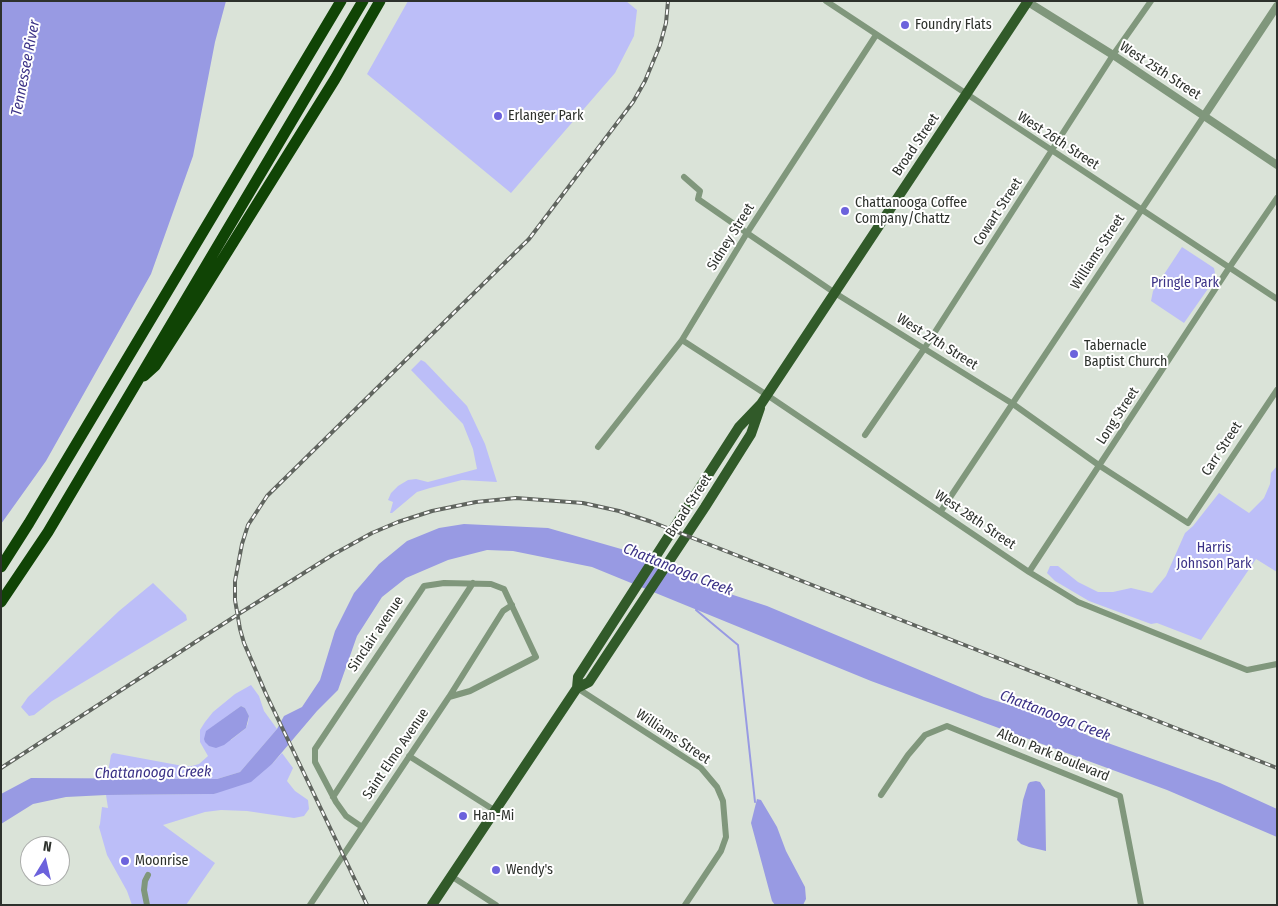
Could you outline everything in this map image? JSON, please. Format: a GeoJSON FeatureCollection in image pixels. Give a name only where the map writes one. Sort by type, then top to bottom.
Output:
{"type":"FeatureCollection","features":[{"type":"Feature","properties":{"kind":"highway"},"geometry":{"type":"LineString","coordinates":[[1,567],[29,524],[341,1]]}},
{"type":"Feature","properties":{"kind":"highway"},"geometry":{"type":"LineString","coordinates":[[1,602],[48,532],[363,1]]}},
{"type":"Feature","properties":{"kind":"highway"},"geometry":{"type":"LineString","coordinates":[[137,382],[155,366],[274,178],[380,1]]}},
{"type":"Feature","properties":{"kind":"main road","name":"Broad Street"},"geometry":{"type":"LineString","coordinates":[[432,905],[577,688],[578,677],[739,428],[761,404],[1028,1]]}},
{"type":"Feature","properties":{"kind":"street","name":"West 26th Street"},"geometry":{"type":"LineString","coordinates":[[826,1],[1277,299]]}},
{"type":"Feature","properties":{"kind":"street","name":"West 25th Street"},"geometry":{"type":"LineString","coordinates":[[1028,1],[1113,55],[1277,165]]}},
{"type":"Feature","properties":{"kind":"street","name":"Cowart Street"},"geometry":{"type":"LineString","coordinates":[[865,435],[924,349],[1113,55],[1151,1]]}},
{"type":"Feature","properties":{"kind":"street","name":"Williams Street"},"geometry":{"type":"LineString","coordinates":[[941,512],[1277,6]]}},
{"type":"Feature","properties":{"kind":"street","name":"Sidney Street"},"geometry":{"type":"LineString","coordinates":[[598,447],[682,340],[747,233],[876,35]]}},
{"type":"Feature","properties":{"kind":"street","name":"West 27th Street"},"geometry":{"type":"LineString","coordinates":[[684,176],[700,190],[698,199],[747,233],[835,293],[1012,404],[1100,466],[1188,523]]}},
{"type":"Feature","properties":{"kind":"street","name":"Long Street"},"geometry":{"type":"LineString","coordinates":[[1029,572],[1277,198]]}},
{"type":"Feature","properties":{"kind":"street","name":"West 28th Street"},"geometry":{"type":"LineString","coordinates":[[682,340],[767,395],[1029,572],[1078,602],[1246,670],[1277,664]]}},
{"type":"Feature","properties":{"kind":"street","name":"Carr Street"},"geometry":{"type":"LineString","coordinates":[[1188,523],[1277,390]]}},
{"type":"Feature","properties":{"kind":"street","name":"Sinclair avenue"},"geometry":{"type":"LineString","coordinates":[[362,827],[346,816],[333,797],[315,762],[315,750],[424,586],[473,583],[491,584],[504,589],[536,657],[470,691],[449,697]]}},
{"type":"Feature","properties":{"kind":"street"},"geometry":{"type":"LineString","coordinates":[[333,797],[473,583]]}},
{"type":"Feature","properties":{"kind":"street","name":"Saint Elmo Avenue"},"geometry":{"type":"LineString","coordinates":[[310,905],[449,697],[503,611],[512,605]]}},
{"type":"Feature","properties":{"kind":"street","name":"Williams Street"},"geometry":{"type":"LineString","coordinates":[[577,688],[701,768],[717,787],[723,801],[726,837],[721,851],[685,905]]}},
{"type":"Feature","properties":{"kind":"street","name":"Alton Park Boulevard"},"geometry":{"type":"LineString","coordinates":[[881,794],[924,735],[947,726],[1120,796],[1141,905]]}},
{"type":"Feature","properties":{"kind":"street"},"geometry":{"type":"LineString","coordinates":[[409,756],[494,810]]}},
{"type":"Feature","properties":{"kind":"street"},"geometry":{"type":"LineString","coordinates":[[147,905],[144,890],[148,875]]}},
{"type":"Feature","properties":{"kind":"street"},"geometry":{"type":"LineString","coordinates":[[451,876],[496,905]]}},
{"type":"Feature","properties":{"kind":"green space","name":"Erlanger Park"},"geometry":{"type":"Polygon","coordinates":[[[408,1],[626,1],[637,10],[634,36],[615,73],[511,193],[367,74],[408,1]]]}},
{"type":"Feature","properties":{"kind":"green space","name":"Pringle Park"},"geometry":{"type":"Polygon","coordinates":[[[1182,247],[1214,268],[1215,273],[1212,283],[1184,323],[1151,301],[1153,291],[1182,247]]]}},
{"type":"Feature","properties":{"kind":"green space"},"geometry":{"type":"Polygon","coordinates":[[[421,360],[467,406],[485,444],[497,482],[462,480],[430,488],[417,492],[390,513],[393,502],[388,500],[391,493],[408,480],[416,479],[428,482],[477,469],[473,449],[463,424],[411,370],[421,360]]]}},
{"type":"Feature","properties":{"kind":"green space","name":"Harris Johnson Park"},"geometry":{"type":"Polygon","coordinates":[[[1277,466],[1277,572],[1256,559],[1201,640],[1157,623],[1151,624],[1089,601],[1055,581],[1047,573],[1050,566],[1058,566],[1078,582],[1098,592],[1113,592],[1131,588],[1152,593],[1166,576],[1185,533],[1193,526],[1219,493],[1249,513],[1264,498],[1270,484],[1271,473],[1277,466]]]}},
{"type":"Feature","properties":{"kind":"green space"},"geometry":{"type":"Polygon","coordinates":[[[153,583],[186,615],[187,620],[52,701],[34,715],[29,716],[21,707],[28,697],[119,611],[153,583]]]}},
{"type":"Feature","properties":{"kind":"green space"},"geometry":{"type":"Polygon","coordinates":[[[251,685],[259,696],[264,711],[277,729],[240,772],[217,779],[107,778],[113,753],[183,766],[199,764],[208,756],[200,742],[200,730],[213,712],[235,694],[251,685]],[[241,706],[207,731],[231,740],[246,728],[249,716],[245,708],[241,706]]]}},
{"type":"Feature","properties":{"kind":"green space"},"geometry":{"type":"Polygon","coordinates":[[[282,753],[293,768],[287,781],[295,791],[308,800],[309,809],[304,816],[294,818],[247,811],[221,810],[205,812],[163,825],[215,863],[186,905],[132,905],[127,891],[107,855],[99,827],[102,807],[108,808],[106,795],[214,794],[272,764],[282,753]]]}},
{"type":"Feature","properties":{"kind":"water","name":"Tennessee River"},"geometry":{"type":"Polygon","coordinates":[[[1,1],[226,1],[215,42],[193,156],[151,274],[46,461],[1,524],[1,1]]]}},
{"type":"Feature","properties":{"kind":"water"},"geometry":{"type":"Polygon","coordinates":[[[464,524],[548,528],[642,555],[681,578],[767,606],[984,697],[1057,720],[1091,737],[1220,783],[1277,809],[1277,837],[1167,790],[871,681],[592,567],[513,551],[487,550],[448,560],[406,578],[382,597],[357,636],[338,690],[317,711],[272,764],[251,782],[214,794],[66,797],[33,804],[1,824],[1,794],[31,778],[217,779],[240,772],[277,729],[284,716],[302,707],[320,680],[335,631],[354,593],[379,564],[407,541],[439,528],[464,524]]]}},
{"type":"Feature","properties":{"kind":"water"},"geometry":{"type":"Polygon","coordinates":[[[241,706],[245,708],[249,716],[246,728],[224,745],[216,748],[209,746],[204,739],[206,731],[241,706]]]}},
{"type":"Feature","properties":{"kind":"water"},"geometry":{"type":"Polygon","coordinates":[[[1036,781],[1040,782],[1045,790],[1046,851],[1021,844],[1017,840],[1023,800],[1028,784],[1036,781]]]}},
{"type":"Feature","properties":{"kind":"water"},"geometry":{"type":"Polygon","coordinates":[[[757,799],[761,800],[777,827],[786,851],[805,887],[806,899],[803,905],[775,905],[772,901],[751,823],[757,799]]]}},
{"type":"Feature","properties":{"kind":"waterway"},"geometry":{"type":"LineString","coordinates":[[697,607],[696,610],[738,645],[755,802]]}},
{"type":"Feature","properties":{"kind":"railway"},"geometry":{"type":"LineString","coordinates":[[367,905],[266,694],[244,643],[235,600],[235,581],[242,544],[248,525],[267,496],[529,239],[633,102],[645,81],[660,45],[666,23],[668,1]]}},
{"type":"Feature","properties":{"kind":"railway"},"geometry":{"type":"LineString","coordinates":[[1,768],[237,615],[334,554],[372,533],[432,511],[476,502],[516,498],[583,503],[619,511],[652,522],[1277,768]]}},
{"type":"Feature","properties":{"kind":"place","name":"Foundry Flats"},"geometry":{"type":"Point","coordinates":[905,25]}},
{"type":"Feature","properties":{"kind":"place","name":"Erlanger Park"},"geometry":{"type":"Point","coordinates":[498,116]}},
{"type":"Feature","properties":{"kind":"place","name":"Chattanooga Coffee Company/Chattz"},"geometry":{"type":"Point","coordinates":[845,211]}},
{"type":"Feature","properties":{"kind":"place","name":"Tabernacle Baptist Church"},"geometry":{"type":"Point","coordinates":[1074,354]}},
{"type":"Feature","properties":{"kind":"place","name":"Han-Mi"},"geometry":{"type":"Point","coordinates":[463,816]}},
{"type":"Feature","properties":{"kind":"place","name":"Moonrise"},"geometry":{"type":"Point","coordinates":[125,861]}},
{"type":"Feature","properties":{"kind":"place","name":"Wendy's"},"geometry":{"type":"Point","coordinates":[496,870]}},
{"type":"Feature","properties":{"kind":"water label","name":"Chattanooga Creek"},"geometry":{"type":"Point","coordinates":[678,570]}},
{"type":"Feature","properties":{"kind":"water label","name":"Chattanooga Creek"},"geometry":{"type":"Point","coordinates":[1055,716]}},
{"type":"Feature","properties":{"kind":"water label","name":"Chattanooga Creek"},"geometry":{"type":"Point","coordinates":[153,773]}}]}
